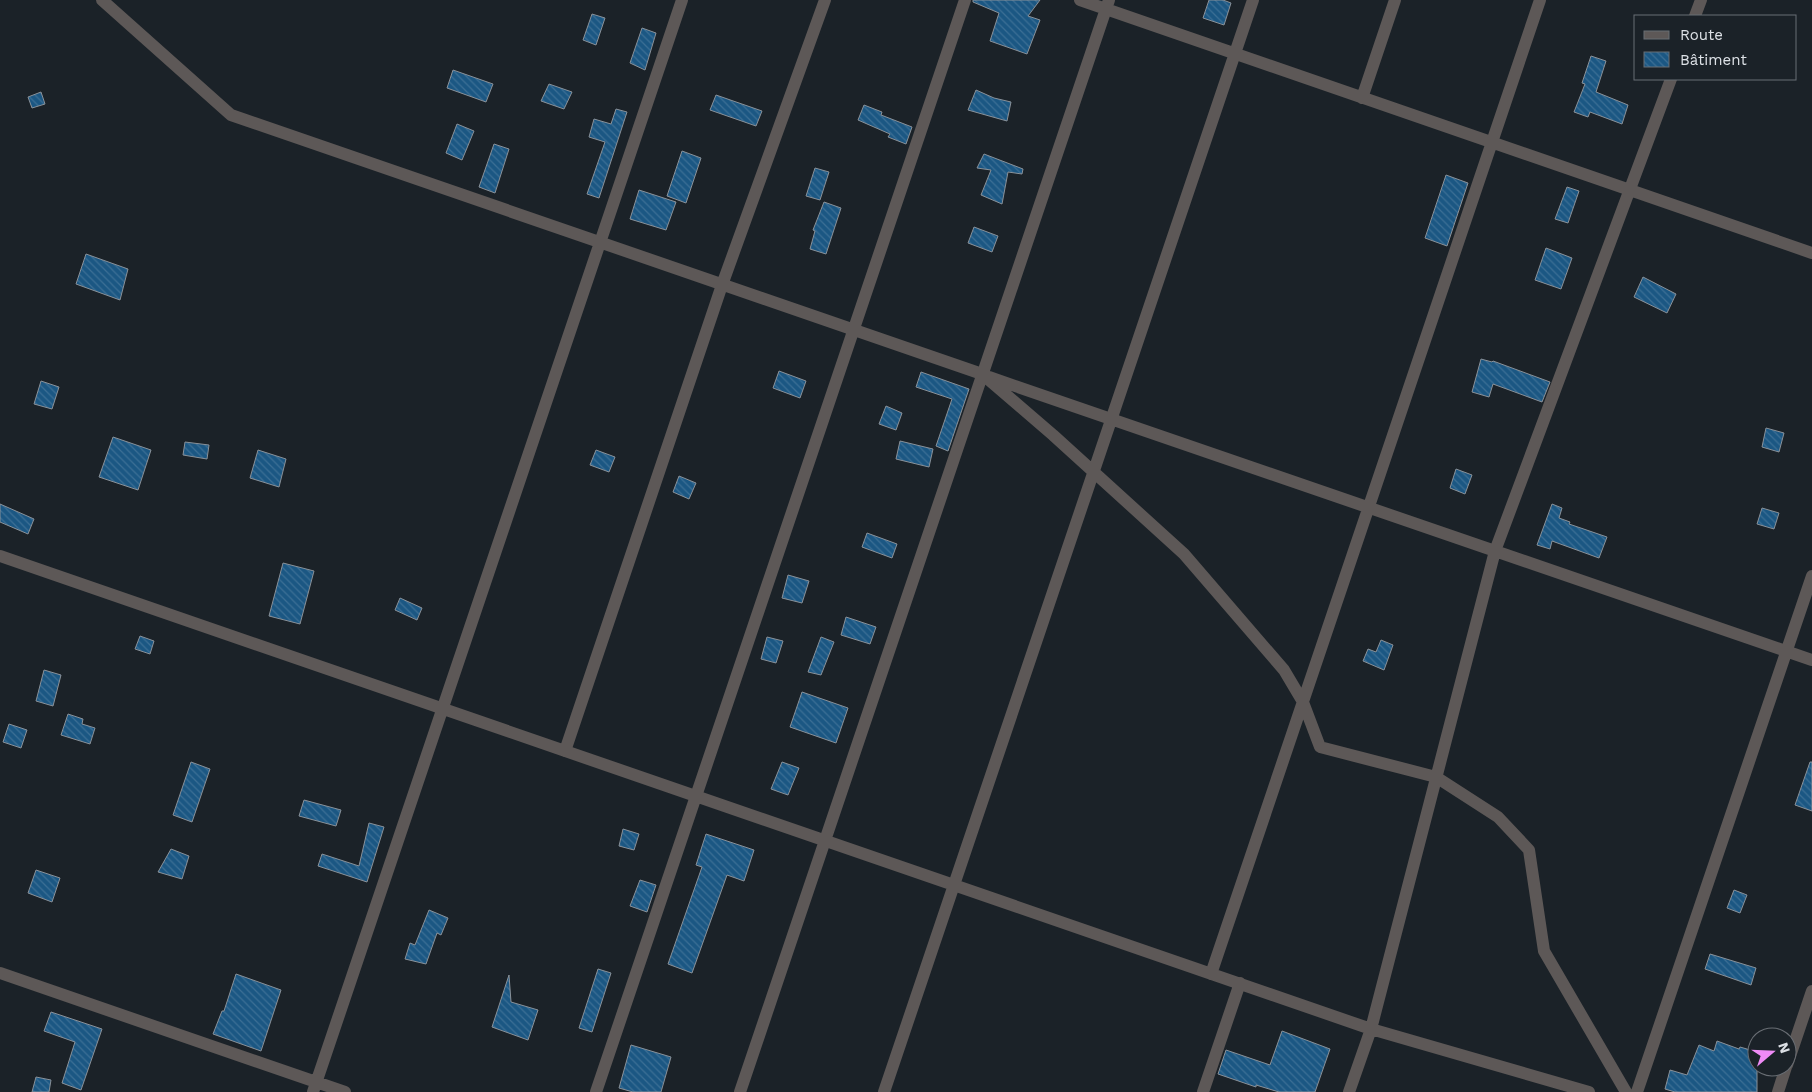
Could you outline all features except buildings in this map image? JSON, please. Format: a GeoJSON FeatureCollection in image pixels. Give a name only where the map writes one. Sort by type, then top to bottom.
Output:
{"type":"FeatureCollection","features":[{"type":"Feature","properties":{"kind":"street"},"geometry":{"type":"LineString","coordinates":[[102,0],[232,115],[1812,660]]}},
{"type":"Feature","properties":{"kind":"street"},"geometry":{"type":"LineString","coordinates":[[315,1087],[682,0]]}},
{"type":"Feature","properties":{"kind":"street"},"geometry":{"type":"LineString","coordinates":[[565,751],[722,285],[825,0]]}},
{"type":"Feature","properties":{"kind":"street"},"geometry":{"type":"LineString","coordinates":[[596,1092],[965,0]]}},
{"type":"Feature","properties":{"kind":"street"},"geometry":{"type":"LineString","coordinates":[[1080,0],[1107,4],[1235,53],[1362,98],[1812,253]]}},
{"type":"Feature","properties":{"kind":"street"},"geometry":{"type":"LineString","coordinates":[[884,1092],[1253,0]]}},
{"type":"Feature","properties":{"kind":"street"},"geometry":{"type":"LineString","coordinates":[[1362,98],[1395,0]]}},
{"type":"Feature","properties":{"kind":"street"},"geometry":{"type":"LineString","coordinates":[[1211,974],[1540,0]]}},
{"type":"Feature","properties":{"kind":"street"},"geometry":{"type":"LineString","coordinates":[[1695,15],[1701,0]]}},
{"type":"Feature","properties":{"kind":"street"},"geometry":{"type":"LineString","coordinates":[[740,1092],[1107,4]]}},
{"type":"Feature","properties":{"kind":"street"},"geometry":{"type":"LineString","coordinates":[[1349,1092],[1371,1029],[1495,551],[1671,80]]}},
{"type":"Feature","properties":{"kind":"street"},"geometry":{"type":"LineString","coordinates":[[982,374],[1184,554],[1284,670],[1302,702],[1320,747],[1436,777],[1498,817],[1529,850],[1544,950],[1626,1092]]}},
{"type":"Feature","properties":{"kind":"street"},"geometry":{"type":"LineString","coordinates":[[0,556],[1371,1029],[1589,1092]]}},
{"type":"Feature","properties":{"kind":"street"},"geometry":{"type":"LineString","coordinates":[[1637,1092],[1812,576]]}},
{"type":"Feature","properties":{"kind":"street"},"geometry":{"type":"LineString","coordinates":[[0,973],[315,1087],[345,1092]]}},
{"type":"Feature","properties":{"kind":"street"},"geometry":{"type":"LineString","coordinates":[[1203,1092],[1240,984]]}},
{"type":"Feature","properties":{"kind":"street"},"geometry":{"type":"LineString","coordinates":[[1797,1036],[1812,991]]}},
{"type":"Feature","properties":{"kind":"street"},"geometry":{"type":"LineString","coordinates":[[1778,1092],[1783,1077]]}}]}
